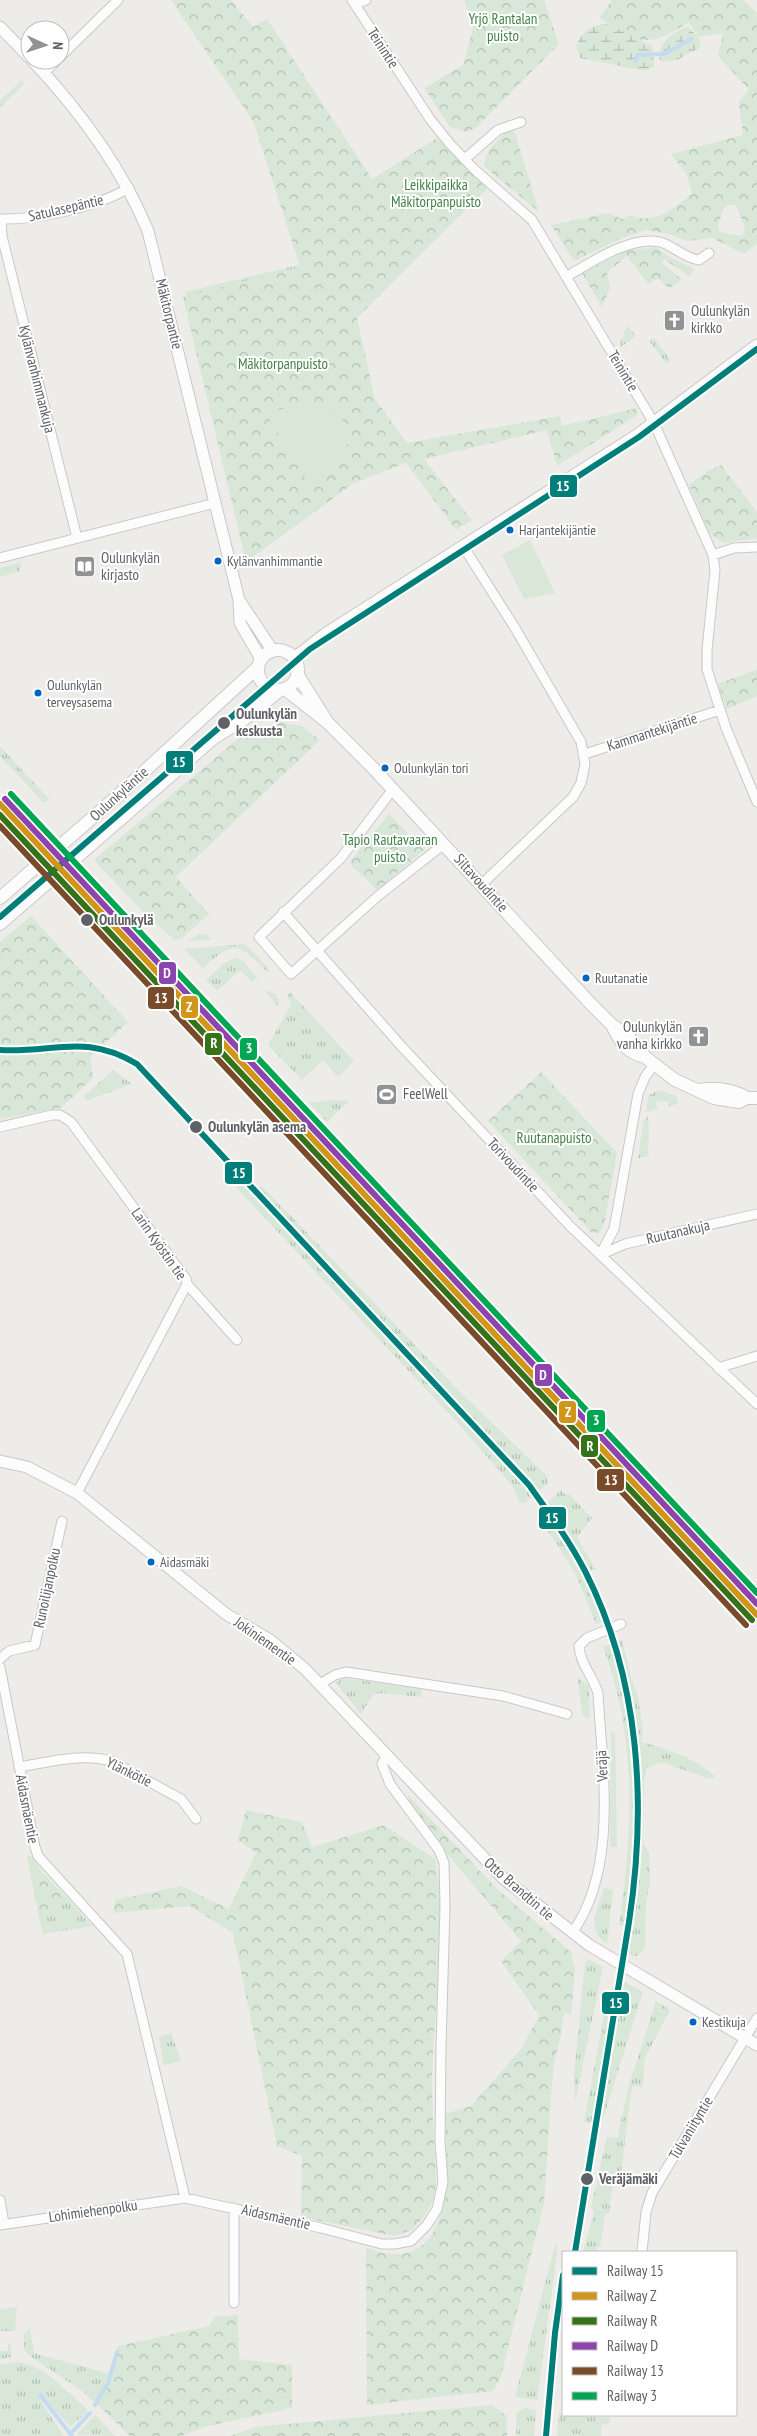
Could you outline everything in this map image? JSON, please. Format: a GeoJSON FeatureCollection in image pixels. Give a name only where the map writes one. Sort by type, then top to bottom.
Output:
{"type":"FeatureCollection","features":[{"type":"Feature","properties":{"kind":"main road"},"geometry":{"type":"LineString","coordinates":[[273,650],[286,652],[294,658],[297,674],[293,683],[282,690],[263,685],[260,680],[259,664],[273,650]]}},
{"type":"Feature","properties":{"kind":"main road","name":"Oulunkyläntie"},"geometry":{"type":"LineString","coordinates":[[0,898],[114,800],[259,664]]}},
{"type":"Feature","properties":{"kind":"main road","name":"Siltavoudintie"},"geometry":{"type":"LineString","coordinates":[[297,674],[327,722]]}},
{"type":"Feature","properties":{"kind":"main road","name":"Oulunkyläntie"},"geometry":{"type":"LineString","coordinates":[[0,924],[215,737],[250,715],[282,690]]}},
{"type":"Feature","properties":{"kind":"main road","name":"Siltavoudintie"},"geometry":{"type":"LineString","coordinates":[[282,690],[327,722],[393,789],[612,1025],[629,1037],[649,1061],[675,1080],[700,1090],[710,1088],[752,1098]]}},
{"type":"Feature","properties":{"kind":"street"},"geometry":{"type":"LineString","coordinates":[[70,47],[118,0]]}},
{"type":"Feature","properties":{"kind":"street"},"geometry":{"type":"LineString","coordinates":[[353,2],[366,0]]}},
{"type":"Feature","properties":{"kind":"street","name":"Teinintie"},"geometry":{"type":"LineString","coordinates":[[353,2],[430,119],[465,159],[532,220],[654,423],[713,555],[715,570],[707,650],[708,669],[720,710],[757,802]]}},
{"type":"Feature","properties":{"kind":"street","name":"Mäkitorpantie"},"geometry":{"type":"LineString","coordinates":[[0,27],[20,48]]}},
{"type":"Feature","properties":{"kind":"street","name":"Mäkitorpantie"},"geometry":{"type":"LineString","coordinates":[[41,70],[80,114],[129,188],[154,252],[238,600],[240,623],[259,664]]}},
{"type":"Feature","properties":{"kind":"street"},"geometry":{"type":"LineString","coordinates":[[44,73],[47,70]]}},
{"type":"Feature","properties":{"kind":"street"},"geometry":{"type":"LineString","coordinates":[[465,159],[498,130],[521,122]]}},
{"type":"Feature","properties":{"kind":"street","name":"Satulasepäntie"},"geometry":{"type":"LineString","coordinates":[[1,219],[42,216],[109,198],[129,188]]}},
{"type":"Feature","properties":{"kind":"street","name":"Kylänvanhimmankuja"},"geometry":{"type":"LineString","coordinates":[[1,219],[2,236],[77,538]]}},
{"type":"Feature","properties":{"kind":"street"},"geometry":{"type":"LineString","coordinates":[[566,277],[623,247],[648,241],[660,242],[671,246],[692,259],[699,260],[709,253]]}},
{"type":"Feature","properties":{"kind":"street"},"geometry":{"type":"LineString","coordinates":[[294,658],[325,634],[654,423],[757,345]]}},
{"type":"Feature","properties":{"kind":"street"},"geometry":{"type":"LineString","coordinates":[[0,558],[215,503]]}},
{"type":"Feature","properties":{"kind":"street"},"geometry":{"type":"LineString","coordinates":[[463,546],[564,710],[581,742],[584,754],[584,774],[573,797],[482,884]]}},
{"type":"Feature","properties":{"kind":"street"},"geometry":{"type":"LineString","coordinates":[[713,555],[734,548],[757,547]]}},
{"type":"Feature","properties":{"kind":"street","name":"Mäkitorpantie"},"geometry":{"type":"LineString","coordinates":[[238,600],[273,650]]}},
{"type":"Feature","properties":{"kind":"street","name":"Kammantekijäntie"},"geometry":{"type":"LineString","coordinates":[[584,754],[720,710]]}},
{"type":"Feature","properties":{"kind":"street"},"geometry":{"type":"LineString","coordinates":[[393,789],[341,858],[259,937],[291,974],[378,896],[444,844]]}},
{"type":"Feature","properties":{"kind":"street","name":"Torivoudintie"},"geometry":{"type":"LineString","coordinates":[[283,912],[403,1048],[600,1255],[757,1404]]}},
{"type":"Feature","properties":{"kind":"street"},"geometry":{"type":"LineString","coordinates":[[600,1255],[614,1229],[638,1094],[649,1061]]}},
{"type":"Feature","properties":{"kind":"street","name":"Larin Kyöstin tie"},"geometry":{"type":"LineString","coordinates":[[0,1127],[52,1115],[60,1115],[71,1122],[186,1279],[187,1284],[77,1493]]}},
{"type":"Feature","properties":{"kind":"street","name":"Ruutanakuja"},"geometry":{"type":"LineString","coordinates":[[600,1255],[625,1244],[757,1214]]}},
{"type":"Feature","properties":{"kind":"street"},"geometry":{"type":"LineString","coordinates":[[187,1284],[236,1340]]}},
{"type":"Feature","properties":{"kind":"street"},"geometry":{"type":"LineString","coordinates":[[718,1368],[757,1356]]}},
{"type":"Feature","properties":{"kind":"street","name":"Jokiniementie"},"geometry":{"type":"LineString","coordinates":[[0,1461],[27,1467],[77,1493],[226,1614],[270,1640],[320,1684]]}},
{"type":"Feature","properties":{"kind":"street","name":"Runoilijanpolku"},"geometry":{"type":"LineString","coordinates":[[0,1659],[9,1652],[35,1645],[62,1521]]}},
{"type":"Feature","properties":{"kind":"street","name":"Veräjä"},"geometry":{"type":"LineString","coordinates":[[572,1933],[595,1887],[603,1818],[598,1693],[594,1681],[582,1663],[579,1646],[587,1638],[621,1624]]}},
{"type":"Feature","properties":{"kind":"street"},"geometry":{"type":"LineString","coordinates":[[0,1667],[2,1685]]}},
{"type":"Feature","properties":{"kind":"street"},"geometry":{"type":"LineString","coordinates":[[320,1684],[335,1675],[346,1672],[503,1696],[567,1714]]}},
{"type":"Feature","properties":{"kind":"street","name":"Otto Brandtin tie"},"geometry":{"type":"LineString","coordinates":[[320,1684],[504,1879],[572,1933],[628,1970],[757,2045]]}},
{"type":"Feature","properties":{"kind":"street","name":"Aidasmäentie"},"geometry":{"type":"LineString","coordinates":[[2,1685],[38,1856],[127,1954],[185,2198],[382,2244],[394,2244],[411,2241],[427,2225],[437,2209],[443,2182],[440,2142],[440,2047],[446,1893],[444,1863],[439,1850],[390,1784],[382,1764],[386,1756]]}},
{"type":"Feature","properties":{"kind":"street","name":"Ylänkötie"},"geometry":{"type":"LineString","coordinates":[[19,1767],[76,1757],[98,1757],[111,1761],[181,1799],[196,1819]]}},
{"type":"Feature","properties":{"kind":"street"},"geometry":{"type":"LineString","coordinates":[[745,2038],[757,2018]]}},
{"type":"Feature","properties":{"kind":"street","name":"Tulvaniityntie"},"geometry":{"type":"LineString","coordinates":[[642,2251],[646,2212],[652,2193],[745,2038]]}},
{"type":"Feature","properties":{"kind":"street","name":"Lohimiehenpolku"},"geometry":{"type":"LineString","coordinates":[[2,2224],[185,2198]]}},
{"type":"Feature","properties":{"kind":"street"},"geometry":{"type":"LineString","coordinates":[[0,2200],[2,2224]]}},
{"type":"Feature","properties":{"kind":"street"},"geometry":{"type":"LineString","coordinates":[[234,2208],[234,2303]]}},
{"type":"Feature","properties":{"kind":"green space","name":"Mäkitorpanpuisto"},"geometry":{"type":"Polygon","coordinates":[[[171,0],[231,0],[253,27],[267,19],[372,179],[437,138],[487,189],[357,318],[375,399],[407,443],[560,416],[562,426],[637,408],[637,415],[557,466],[547,430],[424,459],[472,520],[456,530],[406,463],[354,483],[246,562],[183,297],[300,267],[254,123],[171,0]]]}},
{"type":"Feature","properties":{"kind":"green space","name":"Yrjö Rantalan puisto"},"geometry":{"type":"Polygon","coordinates":[[[464,0],[544,0],[559,44],[477,127],[467,132],[450,127],[424,88],[463,65],[473,28],[464,0]]]}},
{"type":"Feature","properties":{"kind":"green space"},"geometry":{"type":"Polygon","coordinates":[[[612,0],[743,0],[757,13],[757,244],[744,254],[712,238],[687,241],[670,234],[646,230],[622,238],[574,261],[551,225],[608,213],[622,219],[630,215],[647,218],[664,214],[692,193],[686,173],[671,154],[743,135],[739,102],[749,90],[718,56],[723,33],[698,37],[689,22],[662,37],[643,40],[625,33],[599,18],[612,0]],[[727,205],[722,212],[718,227],[720,232],[742,236],[745,227],[736,205],[727,205]]]}},
{"type":"Feature","properties":{"kind":"green space"},"geometry":{"type":"Polygon","coordinates":[[[608,24],[653,46],[654,67],[644,71],[580,58],[576,48],[583,34],[597,25],[608,24]]]}},
{"type":"Feature","properties":{"kind":"green space"},"geometry":{"type":"Polygon","coordinates":[[[688,27],[698,37],[701,47],[677,60],[662,62],[659,59],[664,43],[672,35],[688,27]]]}},
{"type":"Feature","properties":{"kind":"green space"},"geometry":{"type":"Polygon","coordinates":[[[22,80],[25,83],[0,108],[0,101],[22,80]]]}},
{"type":"Feature","properties":{"kind":"green space"},"geometry":{"type":"Polygon","coordinates":[[[511,128],[516,136],[539,212],[485,167],[485,161],[490,150],[497,140],[511,128]]]}},
{"type":"Feature","properties":{"kind":"green space"},"geometry":{"type":"Polygon","coordinates":[[[656,247],[666,255],[694,270],[689,276],[664,259],[662,264],[682,279],[669,289],[658,278],[648,284],[627,256],[607,273],[610,288],[602,307],[582,273],[625,251],[656,247]]]}},
{"type":"Feature","properties":{"kind":"green space"},"geometry":{"type":"Polygon","coordinates":[[[298,265],[306,266],[310,270],[187,298],[185,292],[298,265]]]}},
{"type":"Feature","properties":{"kind":"green space"},"geometry":{"type":"Polygon","coordinates":[[[628,326],[636,336],[621,347],[620,340],[625,336],[624,331],[628,326]]]}},
{"type":"Feature","properties":{"kind":"green space"},"geometry":{"type":"Polygon","coordinates":[[[654,338],[671,361],[666,363],[649,341],[654,338]]]}},
{"type":"Feature","properties":{"kind":"green space"},"geometry":{"type":"Polygon","coordinates":[[[323,402],[336,411],[344,422],[347,434],[347,448],[335,471],[323,479],[309,484],[265,412],[323,402]]]}},
{"type":"Feature","properties":{"kind":"green space"},"geometry":{"type":"Polygon","coordinates":[[[721,465],[757,512],[757,538],[724,543],[710,534],[689,485],[706,472],[721,465]]]}},
{"type":"Feature","properties":{"kind":"green space"},"geometry":{"type":"Polygon","coordinates":[[[530,540],[555,593],[524,599],[502,555],[530,540]]]}},
{"type":"Feature","properties":{"kind":"green space"},"geometry":{"type":"Polygon","coordinates":[[[21,562],[20,571],[0,577],[0,568],[21,562]]]}},
{"type":"Feature","properties":{"kind":"green space"},"geometry":{"type":"Polygon","coordinates":[[[757,669],[757,696],[727,709],[718,684],[757,669]]]}},
{"type":"Feature","properties":{"kind":"green space"},"geometry":{"type":"Polygon","coordinates":[[[277,722],[301,726],[320,740],[176,877],[209,914],[181,939],[175,940],[147,916],[94,860],[239,738],[277,722]]]}},
{"type":"Feature","properties":{"kind":"green space"},"geometry":{"type":"Polygon","coordinates":[[[0,746],[49,799],[46,802],[43,802],[0,756],[0,746]]]}},
{"type":"Feature","properties":{"kind":"green space","name":"Tapio Rautavaaran puisto"},"geometry":{"type":"Polygon","coordinates":[[[389,814],[424,850],[377,890],[349,863],[389,814]]]}},
{"type":"Feature","properties":{"kind":"green space"},"geometry":{"type":"Polygon","coordinates":[[[31,916],[128,1022],[90,1057],[93,1078],[61,1108],[0,1119],[0,942],[31,916]]]}},
{"type":"Feature","properties":{"kind":"green space"},"geometry":{"type":"Polygon","coordinates":[[[199,934],[207,935],[212,940],[188,941],[199,934]]]}},
{"type":"Feature","properties":{"kind":"green space"},"geometry":{"type":"Polygon","coordinates":[[[245,944],[269,969],[268,973],[250,955],[237,948],[223,952],[203,968],[184,949],[245,944]]]}},
{"type":"Feature","properties":{"kind":"green space"},"geometry":{"type":"Polygon","coordinates":[[[236,958],[244,962],[257,978],[252,982],[240,970],[217,991],[206,980],[226,962],[236,958]]]}},
{"type":"Feature","properties":{"kind":"green space"},"geometry":{"type":"Polygon","coordinates":[[[264,990],[273,993],[277,997],[278,1007],[264,990]]]}},
{"type":"Feature","properties":{"kind":"green space"},"geometry":{"type":"Polygon","coordinates":[[[290,992],[354,1061],[338,1077],[323,1060],[302,1080],[268,1045],[291,1005],[287,996],[290,992]]]}},
{"type":"Feature","properties":{"kind":"green space"},"geometry":{"type":"Polygon","coordinates":[[[113,1070],[132,1084],[86,1101],[84,1096],[113,1070]]]}},
{"type":"Feature","properties":{"kind":"green space","name":"Ruutanapuisto"},"geometry":{"type":"Polygon","coordinates":[[[541,1072],[617,1153],[604,1225],[599,1233],[591,1232],[488,1121],[541,1072]]]}},
{"type":"Feature","properties":{"kind":"green space"},"geometry":{"type":"Polygon","coordinates":[[[659,1090],[676,1096],[678,1104],[669,1106],[667,1101],[657,1102],[656,1106],[659,1108],[646,1112],[649,1095],[659,1090]]]}},
{"type":"Feature","properties":{"kind":"green space"},"geometry":{"type":"Polygon","coordinates":[[[333,1100],[349,1101],[327,1122],[309,1103],[333,1100]]]}},
{"type":"Feature","properties":{"kind":"green space"},"geometry":{"type":"Polygon","coordinates":[[[648,1116],[649,1141],[647,1142],[649,1156],[638,1158],[644,1119],[648,1116]]]}},
{"type":"Feature","properties":{"kind":"green space"},"geometry":{"type":"Polygon","coordinates":[[[241,1171],[258,1188],[262,1186],[462,1394],[546,1475],[548,1483],[545,1486],[525,1503],[520,1502],[512,1485],[453,1418],[230,1181],[241,1171]]]}},
{"type":"Feature","properties":{"kind":"green space"},"geometry":{"type":"Polygon","coordinates":[[[561,1490],[566,1495],[569,1494],[592,1518],[577,1537],[595,1569],[590,1570],[609,1619],[596,1624],[575,1573],[553,1538],[536,1517],[538,1512],[561,1490]]]}},
{"type":"Feature","properties":{"kind":"green space"},"geometry":{"type":"Polygon","coordinates":[[[622,1640],[633,1685],[637,1692],[643,1729],[641,1742],[661,1747],[680,1755],[699,1764],[715,1776],[714,1779],[707,1778],[661,1762],[647,1768],[644,1780],[643,1844],[649,1852],[650,1882],[646,1903],[645,1948],[637,1956],[629,1955],[631,1927],[619,1925],[624,1890],[629,1820],[627,1749],[614,1680],[603,1647],[622,1640]]]}},
{"type":"Feature","properties":{"kind":"green space"},"geometry":{"type":"Polygon","coordinates":[[[577,1677],[589,1686],[590,1718],[583,1716],[577,1677]]]}},
{"type":"Feature","properties":{"kind":"green space"},"geometry":{"type":"Polygon","coordinates":[[[343,1678],[421,1689],[422,1697],[380,1693],[373,1695],[361,1714],[336,1683],[343,1678]]]}},
{"type":"Feature","properties":{"kind":"green space"},"geometry":{"type":"Polygon","coordinates":[[[611,1732],[615,1733],[617,1847],[610,1847],[611,1732]]]}},
{"type":"Feature","properties":{"kind":"green space"},"geometry":{"type":"Polygon","coordinates":[[[408,1795],[496,1888],[571,1952],[575,1968],[571,2015],[564,2012],[561,2035],[553,2067],[544,2203],[501,2377],[493,2391],[367,2405],[366,2248],[392,2254],[413,2251],[428,2240],[438,2222],[444,2201],[447,2154],[445,2114],[471,2106],[522,2048],[539,2015],[501,1961],[521,1941],[448,1855],[437,1837],[408,1803],[408,1795]]]}},
{"type":"Feature","properties":{"kind":"green space"},"geometry":{"type":"Polygon","coordinates":[[[246,1810],[302,1822],[312,1847],[384,1825],[435,1859],[441,1914],[432,2081],[436,2184],[433,2200],[425,2215],[412,2230],[394,2236],[301,2217],[302,2156],[277,2146],[233,1933],[190,1906],[114,1913],[115,1900],[181,1886],[229,1909],[256,1853],[238,1840],[246,1810]]]}},
{"type":"Feature","properties":{"kind":"green space"},"geometry":{"type":"Polygon","coordinates":[[[27,1856],[31,1856],[42,1872],[31,1877],[27,1856]]]}},
{"type":"Feature","properties":{"kind":"green space"},"geometry":{"type":"Polygon","coordinates":[[[42,1872],[67,1898],[52,1911],[38,1912],[31,1877],[42,1872]]]}},
{"type":"Feature","properties":{"kind":"green space"},"geometry":{"type":"Polygon","coordinates":[[[604,1888],[613,1890],[607,1944],[600,1938],[595,1925],[595,1918],[604,1888]]]}},
{"type":"Feature","properties":{"kind":"green space"},"geometry":{"type":"Polygon","coordinates":[[[67,1898],[92,1926],[43,1934],[38,1912],[52,1911],[67,1898]]]}},
{"type":"Feature","properties":{"kind":"green space"},"geometry":{"type":"Polygon","coordinates":[[[588,1959],[603,1967],[575,2102],[574,2075],[585,1962],[588,1959]]]}},
{"type":"Feature","properties":{"kind":"green space"},"geometry":{"type":"Polygon","coordinates":[[[623,1981],[643,1992],[603,2119],[599,2125],[584,2122],[608,1993],[620,1995],[623,1981]]]}},
{"type":"Feature","properties":{"kind":"green space"},"geometry":{"type":"Polygon","coordinates":[[[656,2001],[670,2010],[644,2060],[643,2087],[632,2086],[620,2180],[613,2180],[609,2214],[605,2214],[600,2247],[597,2247],[596,2251],[583,2251],[594,2212],[591,2208],[607,2137],[617,2138],[629,2085],[656,2001]]]}},
{"type":"Feature","properties":{"kind":"green space"},"geometry":{"type":"Polygon","coordinates":[[[171,2033],[181,2061],[164,2065],[159,2037],[171,2033]]]}},
{"type":"Feature","properties":{"kind":"green space"},"geometry":{"type":"Polygon","coordinates":[[[556,2242],[557,2254],[537,2400],[515,2397],[556,2242]]]}},
{"type":"Feature","properties":{"kind":"green space"},"geometry":{"type":"Polygon","coordinates":[[[17,2307],[15,2331],[0,2331],[0,2310],[17,2307]]]}},
{"type":"Feature","properties":{"kind":"green space"},"geometry":{"type":"Polygon","coordinates":[[[238,2315],[239,2359],[292,2365],[292,2408],[204,2427],[181,2436],[130,2436],[99,2406],[118,2346],[210,2326],[214,2317],[238,2315]]]}},
{"type":"Feature","properties":{"kind":"green space"},"geometry":{"type":"Polygon","coordinates":[[[30,2328],[34,2353],[110,2374],[99,2406],[82,2391],[24,2350],[24,2334],[30,2328]]]}},
{"type":"Feature","properties":{"kind":"green space"},"geometry":{"type":"Polygon","coordinates":[[[8,2344],[11,2345],[11,2357],[0,2359],[0,2351],[8,2351],[8,2344]]]}},
{"type":"Feature","properties":{"kind":"green space"},"geometry":{"type":"Polygon","coordinates":[[[18,2362],[28,2364],[46,2374],[86,2408],[87,2412],[70,2427],[39,2394],[40,2400],[64,2436],[0,2436],[0,2364],[18,2362]]]}},
{"type":"Feature","properties":{"kind":"green space"},"geometry":{"type":"Polygon","coordinates":[[[492,2405],[507,2416],[507,2436],[229,2436],[256,2427],[492,2405]]]}},
{"type":"Feature","properties":{"kind":"green space"},"geometry":{"type":"Polygon","coordinates":[[[525,2408],[536,2410],[534,2436],[516,2436],[517,2412],[525,2408]]]}},
{"type":"Feature","properties":{"kind":"green space"},"geometry":{"type":"Polygon","coordinates":[[[559,2412],[562,2416],[611,2418],[608,2424],[601,2425],[601,2436],[557,2436],[559,2412]]]}},
{"type":"Feature","properties":{"kind":"green space"},"geometry":{"type":"Polygon","coordinates":[[[95,2415],[115,2436],[76,2435],[95,2415]]]}},
{"type":"Feature","properties":{"kind":"waterway"},"geometry":{"type":"LineString","coordinates":[[636,61],[637,55],[664,54],[691,39]]}},
{"type":"Feature","properties":{"kind":"waterway"},"geometry":{"type":"LineString","coordinates":[[95,2405],[108,2383],[117,2352]]}},
{"type":"Feature","properties":{"kind":"waterway"},"geometry":{"type":"LineString","coordinates":[[40,2395],[72,2436]]}},
{"type":"Feature","properties":{"kind":"waterway"},"geometry":{"type":"LineString","coordinates":[[70,2434],[90,2413]]}},
{"type":"Feature","properties":{"kind":"railway"},"geometry":{"type":"LineString","coordinates":[[495,1313],[561,1396],[657,1508]]}},
{"type":"Feature","properties":{"kind":"rail line","name":"15"},"geometry":{"type":"LineString","coordinates":[[0,917],[310,649],[639,437],[757,349]]}},
{"type":"Feature","properties":{"kind":"rail line","name":"3"},"geometry":{"type":"LineString","coordinates":[[11,794],[757,1593]]}},
{"type":"Feature","properties":{"kind":"rail line","name":"D"},"geometry":{"type":"LineString","coordinates":[[5,799],[757,1604]]}},
{"type":"Feature","properties":{"kind":"rail line","name":"Z"},"geometry":{"type":"LineString","coordinates":[[0,804],[757,1615]]}},
{"type":"Feature","properties":{"kind":"rail line","name":"R"},"geometry":{"type":"LineString","coordinates":[[0,815],[752,1620]]}},
{"type":"Feature","properties":{"kind":"rail line","name":"13"},"geometry":{"type":"LineString","coordinates":[[0,826],[746,1625]]}},
{"type":"Feature","properties":{"kind":"rail line","name":"15"},"geometry":{"type":"LineString","coordinates":[[0,1050],[70,1046],[85,1047],[102,1049],[137,1064],[529,1485],[566,1538],[585,1571],[603,1612],[618,1655],[628,1698],[634,1743],[637,1833],[635,1877],[629,1922],[575,2251]]}},
{"type":"Feature","properties":{"kind":"rail line","name":"15"},"geometry":{"type":"LineString","coordinates":[[546,2436],[555,2333],[562,2282]]}},
{"type":"Feature","properties":{"kind":"place","name":"Oulunkylän kirkko"},"geometry":{"type":"Point","coordinates":[675,320]}},
{"type":"Feature","properties":{"kind":"place","name":"Harjantekijäntie"},"geometry":{"type":"Point","coordinates":[510,530]}},
{"type":"Feature","properties":{"kind":"place","name":"Kylänvanhimmantie"},"geometry":{"type":"Point","coordinates":[218,561]}},
{"type":"Feature","properties":{"kind":"place","name":"Oulunkylän kirjasto"},"geometry":{"type":"Point","coordinates":[85,567]}},
{"type":"Feature","properties":{"kind":"place","name":"Oulunkylän terveysasema"},"geometry":{"type":"Point","coordinates":[38,693]}},
{"type":"Feature","properties":{"kind":"place","name":"Oulunkylän keskusta"},"geometry":{"type":"Point","coordinates":[224,723]}},
{"type":"Feature","properties":{"kind":"place","name":"Oulunkylän tori"},"geometry":{"type":"Point","coordinates":[385,768]}},
{"type":"Feature","properties":{"kind":"place","name":"Oulunkylä"},"geometry":{"type":"Point","coordinates":[87,920]}},
{"type":"Feature","properties":{"kind":"place","name":"Ruutanatie"},"geometry":{"type":"Point","coordinates":[586,978]}},
{"type":"Feature","properties":{"kind":"place","name":"Oulunkylän vanha kirkko"},"geometry":{"type":"Point","coordinates":[698,1036]}},
{"type":"Feature","properties":{"kind":"place","name":"FeelWell"},"geometry":{"type":"Point","coordinates":[387,1094]}},
{"type":"Feature","properties":{"kind":"place","name":"Oulunkylän asema"},"geometry":{"type":"Point","coordinates":[196,1127]}},
{"type":"Feature","properties":{"kind":"place","name":"Aidasmäki"},"geometry":{"type":"Point","coordinates":[151,1562]}},
{"type":"Feature","properties":{"kind":"place","name":"Kestikuja"},"geometry":{"type":"Point","coordinates":[693,2022]}},
{"type":"Feature","properties":{"kind":"place","name":"Veräjämäki"},"geometry":{"type":"Point","coordinates":[587,2179]}},
{"type":"Feature","properties":{"kind":"park label","name":"Leikkipaikka Mäkitorpanpuisto"},"geometry":{"type":"Point","coordinates":[436,194]}}]}
